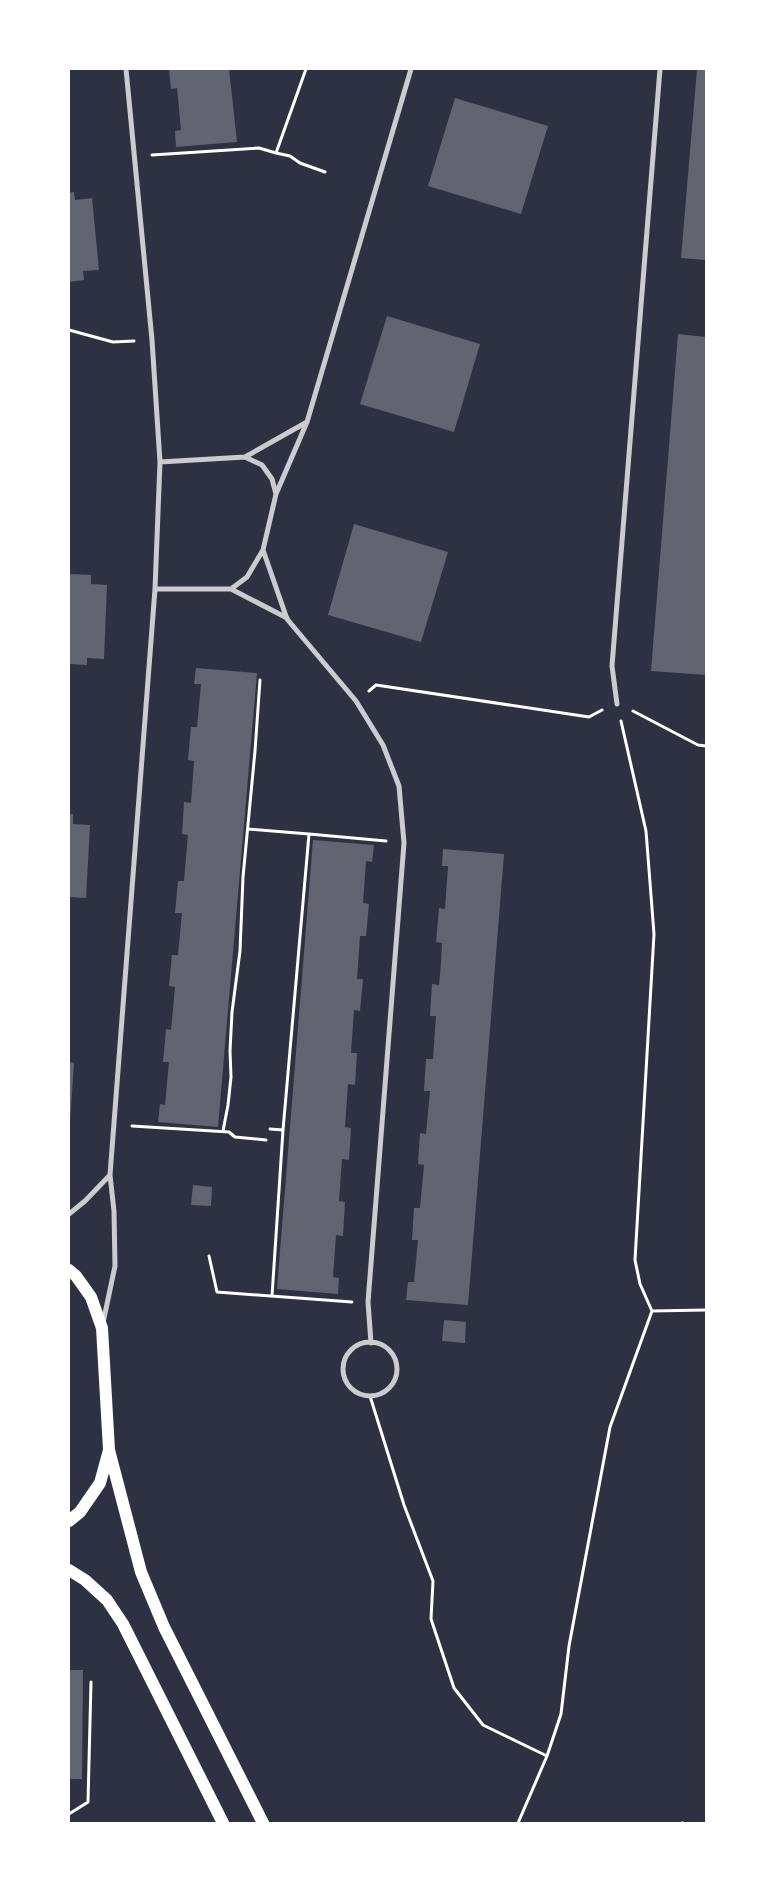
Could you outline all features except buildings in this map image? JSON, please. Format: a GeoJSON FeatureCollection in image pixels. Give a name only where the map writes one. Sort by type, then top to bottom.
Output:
{"type":"FeatureCollection","features":[{"type":"Feature","properties":{"kind":"main road"},"geometry":{"type":"LineString","coordinates":[[69,1270],[76,1276],[90,1297],[102,1328],[109,1450],[141,1572],[164,1627],[263,1823]]}},
{"type":"Feature","properties":{"kind":"main road"},"geometry":{"type":"LineString","coordinates":[[69,1521],[80,1512],[100,1484],[109,1450]]}},
{"type":"Feature","properties":{"kind":"main road"},"geometry":{"type":"LineString","coordinates":[[69,1570],[107,1600],[122,1624],[223,1823]]}},
{"type":"Feature","properties":{"kind":"street"},"geometry":{"type":"LineString","coordinates":[[102,1328],[115,1266],[114,1211],[110,1175],[155,589],[160,462],[152,340],[126,69]]}},
{"type":"Feature","properties":{"kind":"street"},"geometry":{"type":"LineString","coordinates":[[230,589],[248,577],[262,550],[276,494],[307,422],[410,69]]}},
{"type":"Feature","properties":{"kind":"street"},"geometry":{"type":"LineString","coordinates":[[617,704],[612,666],[660,69]]}},
{"type":"Feature","properties":{"kind":"street"},"geometry":{"type":"LineString","coordinates":[[160,462],[245,457],[307,422]]}},
{"type":"Feature","properties":{"kind":"street"},"geometry":{"type":"LineString","coordinates":[[245,457],[262,465],[272,479],[276,494]]}},
{"type":"Feature","properties":{"kind":"street"},"geometry":{"type":"LineString","coordinates":[[262,550],[287,619],[356,701],[383,745],[400,786],[404,843],[368,1302],[371,1343]]}},
{"type":"Feature","properties":{"kind":"street"},"geometry":{"type":"LineString","coordinates":[[155,589],[230,589],[287,619]]}},
{"type":"Feature","properties":{"kind":"street"},"geometry":{"type":"LineString","coordinates":[[69,1214],[85,1201],[110,1175]]}},
{"type":"Feature","properties":{"kind":"street"},"geometry":{"type":"LineString","coordinates":[[371,1343],[380,1345],[394,1357],[397,1365],[397,1374],[394,1383],[387,1390],[379,1395],[370,1396],[362,1395],[348,1384],[344,1377],[344,1369],[349,1353],[355,1347],[371,1343]]}},
{"type":"Feature","properties":{"kind":"path"},"geometry":{"type":"LineString","coordinates":[[276,153],[306,69]]}},
{"type":"Feature","properties":{"kind":"path"},"geometry":{"type":"LineString","coordinates":[[135,156],[259,148],[290,156],[300,163],[325,172]]}},
{"type":"Feature","properties":{"kind":"path"},"geometry":{"type":"LineString","coordinates":[[69,330],[113,342],[152,340]]}},
{"type":"Feature","properties":{"kind":"path"},"geometry":{"type":"LineString","coordinates":[[223,1131],[231,1077],[232,1012],[240,951],[243,877],[260,680]]}},
{"type":"Feature","properties":{"kind":"path"},"geometry":{"type":"LineString","coordinates":[[376,685],[589,717]]}},
{"type":"Feature","properties":{"kind":"path"},"geometry":{"type":"LineString","coordinates":[[518,1823],[547,1756],[561,1714],[569,1646],[610,1426],[652,1311],[640,1284],[635,1260],[654,934],[646,831],[617,704]]}},
{"type":"Feature","properties":{"kind":"path"},"geometry":{"type":"LineString","coordinates":[[655,723],[698,745],[706,746]]}},
{"type":"Feature","properties":{"kind":"path"},"geometry":{"type":"LineString","coordinates":[[248,829],[404,843]]}},
{"type":"Feature","properties":{"kind":"path"},"geometry":{"type":"LineString","coordinates":[[272,1296],[283,1130],[309,834]]}},
{"type":"Feature","properties":{"kind":"path"},"geometry":{"type":"LineString","coordinates":[[114,1125],[223,1131],[229,1132],[235,1138],[266,1140]]}},
{"type":"Feature","properties":{"kind":"path"},"geometry":{"type":"LineString","coordinates":[[270,1129],[283,1130]]}},
{"type":"Feature","properties":{"kind":"path"},"geometry":{"type":"LineString","coordinates":[[209,1256],[217,1292],[368,1302]]}},
{"type":"Feature","properties":{"kind":"path"},"geometry":{"type":"LineString","coordinates":[[652,1311],[706,1310]]}},
{"type":"Feature","properties":{"kind":"path"},"geometry":{"type":"LineString","coordinates":[[370,1396],[404,1505],[433,1581],[431,1619],[454,1688],[483,1726],[547,1756]]}},
{"type":"Feature","properties":{"kind":"path"},"geometry":{"type":"LineString","coordinates":[[69,1814],[88,1802],[91,1682]]}}]}
